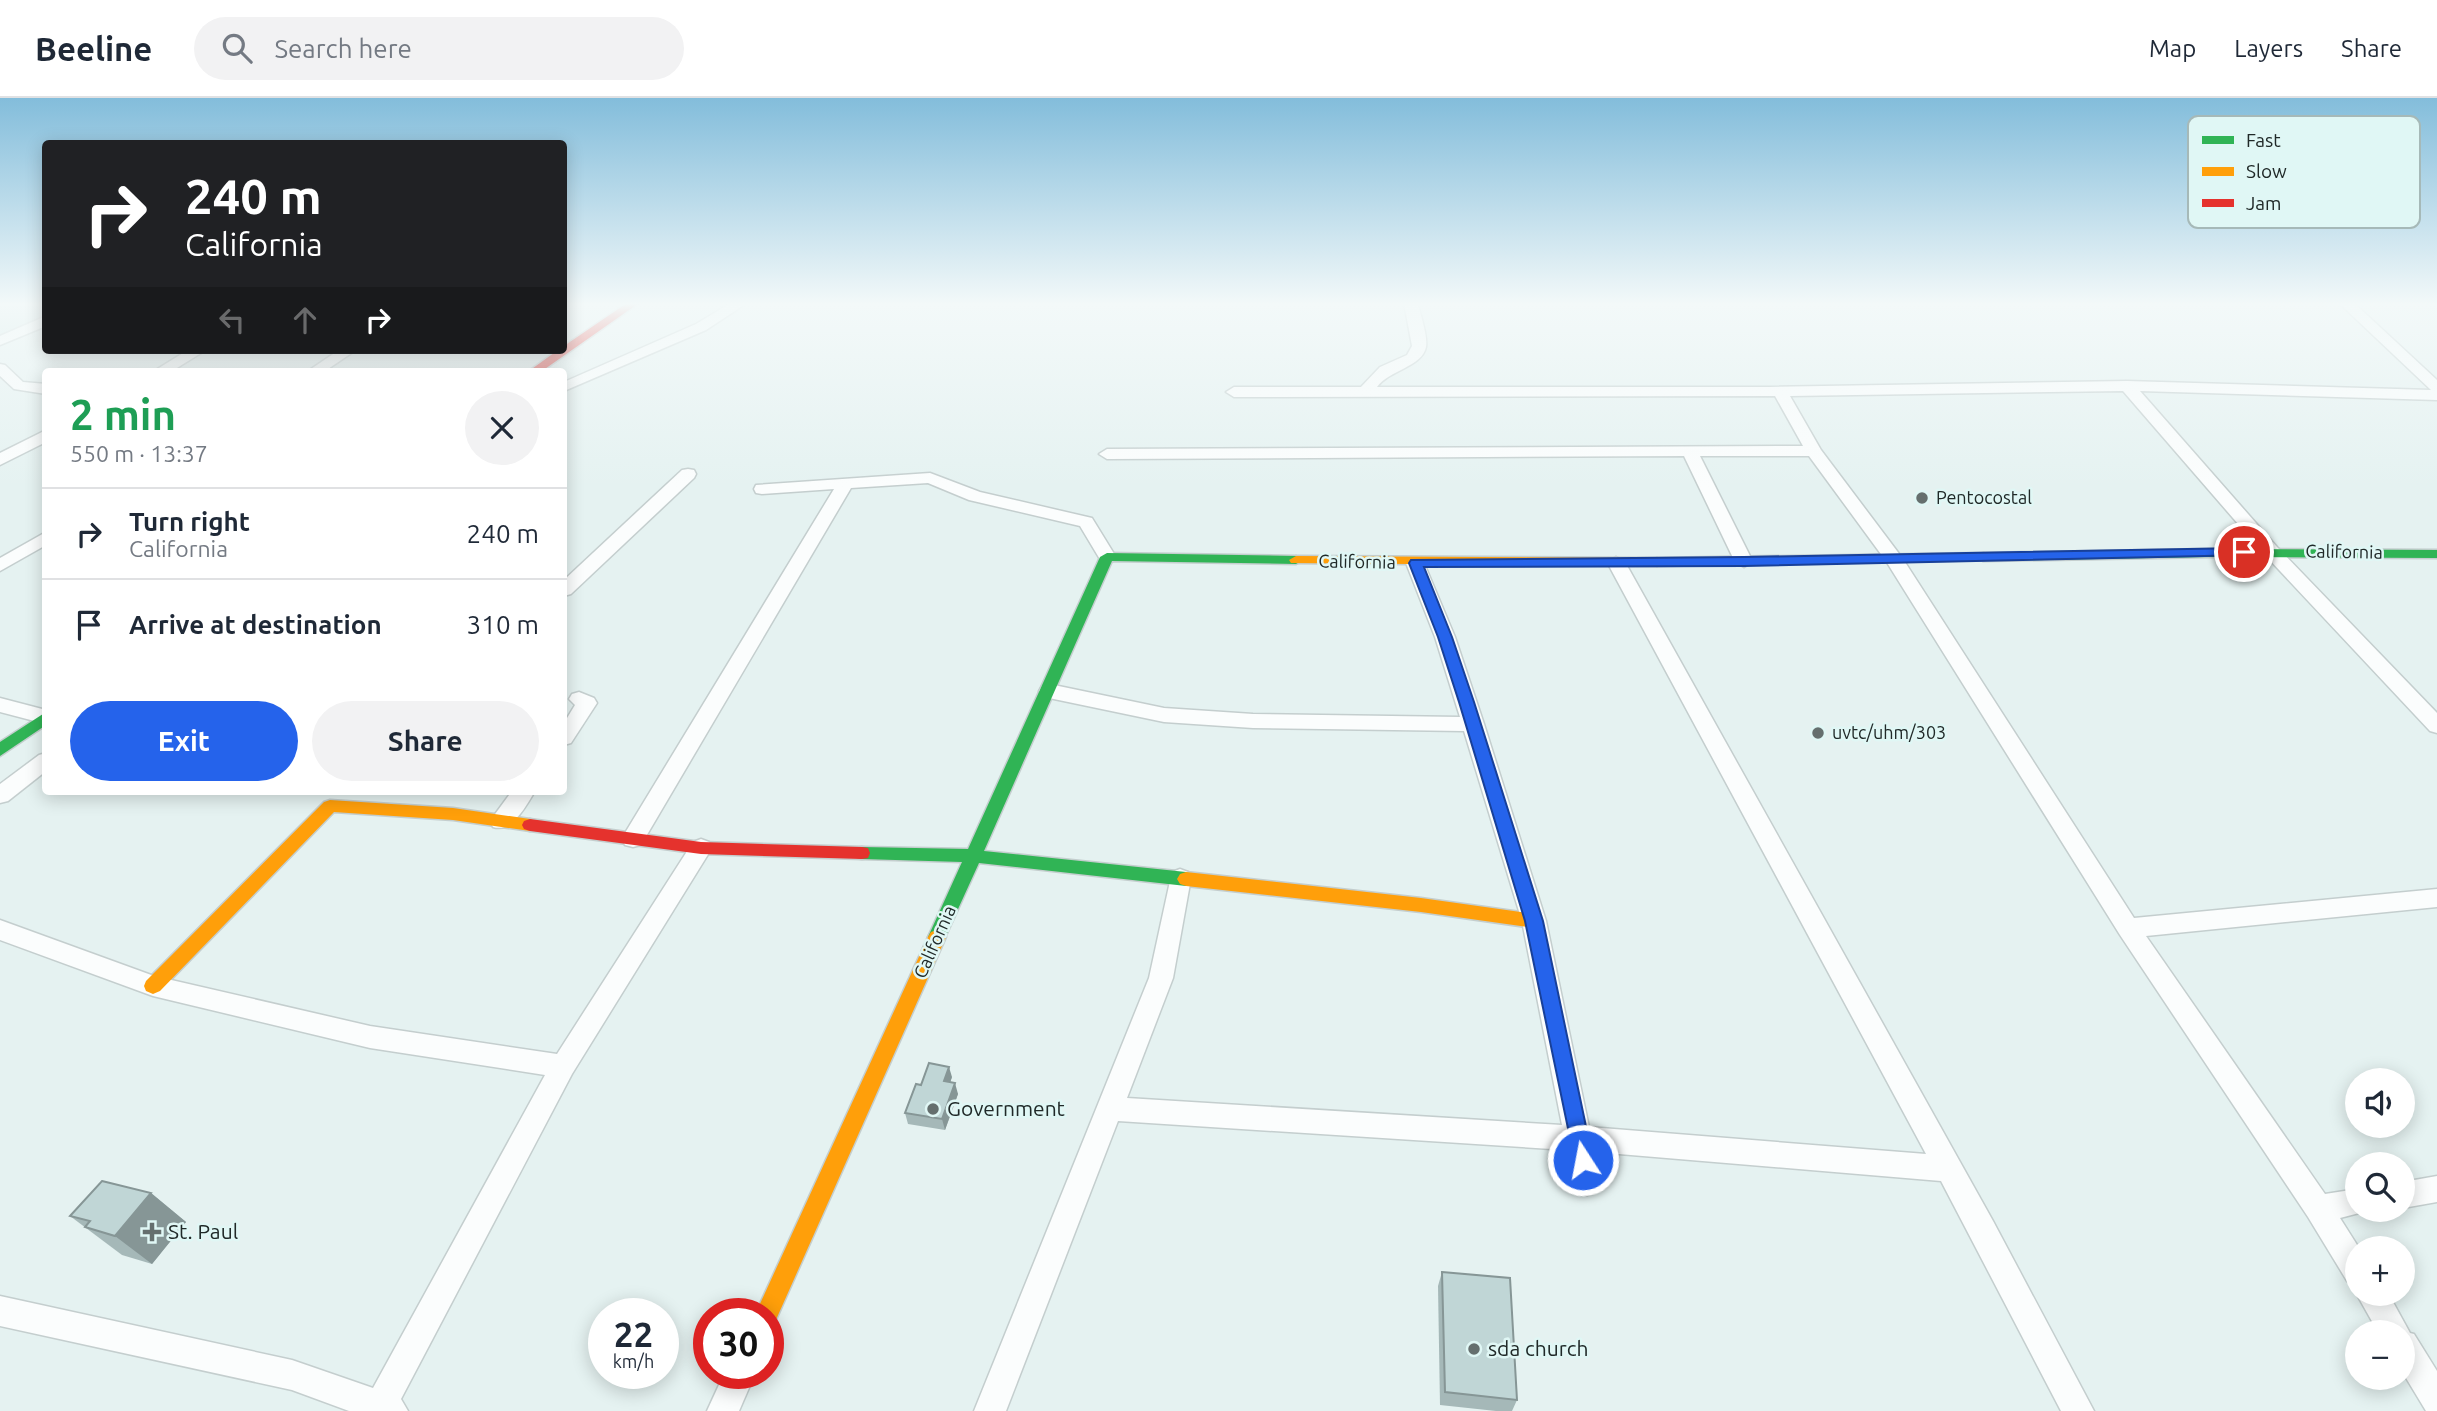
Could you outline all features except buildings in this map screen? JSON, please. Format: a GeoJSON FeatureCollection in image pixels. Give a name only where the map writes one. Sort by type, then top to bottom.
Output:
{"type":"FeatureCollection","features":[{"type":"Feature","properties":{"kind":"main road","name":"California"},"geometry":{"type":"LineString","coordinates":[[774,1298],[1107,557],[1415,563],[1744,562],[2271,551],[2437,554]]}},
{"type":"Feature","properties":{"kind":"main road"},"geometry":{"type":"LineString","coordinates":[[0,750],[42,720]]}},
{"type":"Feature","properties":{"kind":"main road"},"geometry":{"type":"LineString","coordinates":[[153,986],[330,806],[453,814],[701,848],[974,856],[1421,905],[1534,921]]}},
{"type":"Feature","properties":{"kind":"street"},"geometry":{"type":"LineString","coordinates":[[567,386],[616,364]]}},
{"type":"Feature","properties":{"kind":"street"},"geometry":{"type":"LineString","coordinates":[[1366,393],[1371,382],[1388,368],[1397,364]]}},
{"type":"Feature","properties":{"kind":"street"},"geometry":{"type":"LineString","coordinates":[[2412,364],[2437,388]]}},
{"type":"Feature","properties":{"kind":"street"},"geometry":{"type":"LineString","coordinates":[[0,368],[19,386],[42,389]]}},
{"type":"Feature","properties":{"kind":"street"},"geometry":{"type":"LineString","coordinates":[[1234,392],[1780,392],[2127,386],[2437,396]]}},
{"type":"Feature","properties":{"kind":"street"},"geometry":{"type":"LineString","coordinates":[[2127,386],[2271,551],[2437,726]]}},
{"type":"Feature","properties":{"kind":"street"},"geometry":{"type":"LineString","coordinates":[[1780,392],[1814,451],[1894,559],[2128,928],[2345,1252]]}},
{"type":"Feature","properties":{"kind":"street"},"geometry":{"type":"LineString","coordinates":[[0,460],[42,437]]}},
{"type":"Feature","properties":{"kind":"street"},"geometry":{"type":"LineString","coordinates":[[1107,454],[1814,451]]}},
{"type":"Feature","properties":{"kind":"street"},"geometry":{"type":"LineString","coordinates":[[1690,452],[1744,562]]}},
{"type":"Feature","properties":{"kind":"street"},"geometry":{"type":"LineString","coordinates":[[567,587],[688,474]]}},
{"type":"Feature","properties":{"kind":"street"},"geometry":{"type":"LineString","coordinates":[[762,489],[930,478],[975,496],[1086,522],[1107,557]]}},
{"type":"Feature","properties":{"kind":"street"},"geometry":{"type":"LineString","coordinates":[[633,839],[846,483]]}},
{"type":"Feature","properties":{"kind":"street"},"geometry":{"type":"LineString","coordinates":[[4,560],[42,539]]}},
{"type":"Feature","properties":{"kind":"street"},"geometry":{"type":"LineString","coordinates":[[1616,562],[2078,1411]]}},
{"type":"Feature","properties":{"kind":"street"},"geometry":{"type":"LineString","coordinates":[[1415,563],[1445,637],[1474,724],[1534,921],[1587,1182]]}},
{"type":"Feature","properties":{"kind":"street"},"geometry":{"type":"LineString","coordinates":[[1048,691],[1164,716],[1252,721],[1474,724]]}},
{"type":"Feature","properties":{"kind":"street"},"geometry":{"type":"LineString","coordinates":[[567,733],[587,703],[579,699]]}},
{"type":"Feature","properties":{"kind":"street"},"geometry":{"type":"LineString","coordinates":[[0,705],[42,716]]}},
{"type":"Feature","properties":{"kind":"street"},"geometry":{"type":"LineString","coordinates":[[0,795],[42,763]]}},
{"type":"Feature","properties":{"kind":"street"},"geometry":{"type":"LineString","coordinates":[[330,806],[342,795]]}},
{"type":"Feature","properties":{"kind":"street"},"geometry":{"type":"LineString","coordinates":[[501,821],[521,795]]}},
{"type":"Feature","properties":{"kind":"street"},"geometry":{"type":"LineString","coordinates":[[0,1311],[292,1375],[386,1409],[563,1066],[701,848]]}},
{"type":"Feature","properties":{"kind":"street"},"geometry":{"type":"LineString","coordinates":[[990,1411],[1161,978],[1180,878]]}},
{"type":"Feature","properties":{"kind":"street"},"geometry":{"type":"LineString","coordinates":[[2128,928],[2437,898]]}},
{"type":"Feature","properties":{"kind":"street"},"geometry":{"type":"LineString","coordinates":[[0,930],[153,986],[370,1037],[563,1066]]}},
{"type":"Feature","properties":{"kind":"street"},"geometry":{"type":"LineString","coordinates":[[1109,1109],[1578,1138],[1948,1169]]}},
{"type":"Feature","properties":{"kind":"street"},"geometry":{"type":"LineString","coordinates":[[2415,1193],[2437,1189]]}},
{"type":"Feature","properties":{"kind":"street"},"geometry":{"type":"LineString","coordinates":[[2318,1208],[2345,1204]]}},
{"type":"Feature","properties":{"kind":"street"},"geometry":{"type":"LineString","coordinates":[[2415,1364],[2437,1400]]}},
{"type":"Feature","properties":{"kind":"street"},"geometry":{"type":"LineString","coordinates":[[723,1411],[733,1389]]}},
{"type":"Feature","properties":{"kind":"traffic: fast"},"geometry":{"type":"LineString","coordinates":[[1983,557],[2209,553],[2437,554]]}},
{"type":"Feature","properties":{"kind":"traffic: fast"},"geometry":{"type":"LineString","coordinates":[[937,937],[1107,557],[1296,560]]}},
{"type":"Feature","properties":{"kind":"traffic: fast"},"geometry":{"type":"LineString","coordinates":[[0,750],[42,720]]}},
{"type":"Feature","properties":{"kind":"traffic: fast"},"geometry":{"type":"LineString","coordinates":[[862,853],[974,856],[1186,879]]}},
{"type":"Feature","properties":{"kind":"traffic: slow"},"geometry":{"type":"LineString","coordinates":[[1296,560],[1657,562]]}},
{"type":"Feature","properties":{"kind":"traffic: slow"},"geometry":{"type":"LineString","coordinates":[[153,986],[330,806],[453,814],[530,825]]}},
{"type":"Feature","properties":{"kind":"traffic: slow"},"geometry":{"type":"LineString","coordinates":[[1186,879],[1421,905],[1534,921]]}},
{"type":"Feature","properties":{"kind":"traffic: slow"},"geometry":{"type":"LineString","coordinates":[[774,1298],[937,937]]}},
{"type":"Feature","properties":{"kind":"traffic: jam"},"geometry":{"type":"LineString","coordinates":[[539,368],[545,364]]}},
{"type":"Feature","properties":{"kind":"traffic: jam"},"geometry":{"type":"LineString","coordinates":[[1657,562],[1983,557]]}},
{"type":"Feature","properties":{"kind":"traffic: jam"},"geometry":{"type":"LineString","coordinates":[[530,825],[701,848],[862,853]]}},
{"type":"Feature","properties":{"kind":"place","name":"Pentocostal"},"geometry":{"type":"Point","coordinates":[1922,498]}},
{"type":"Feature","properties":{"kind":"place","name":"uvtc/uhm/303"},"geometry":{"type":"Point","coordinates":[1818,733]}},
{"type":"Feature","properties":{"kind":"place","name":"Government"},"geometry":{"type":"Point","coordinates":[933,1109]}},
{"type":"Feature","properties":{"kind":"place","name":"St. Paul"},"geometry":{"type":"Point","coordinates":[152,1232]}},
{"type":"Feature","properties":{"kind":"place","name":"sda church"},"geometry":{"type":"Point","coordinates":[1474,1349]}},
{"type":"Feature","properties":{"kind":"route"},"geometry":{"type":"LineString","coordinates":[[1583,1160],[1534,921],[1467,702],[1445,637],[1415,563],[1744,562],[2244,552]]}}]}
